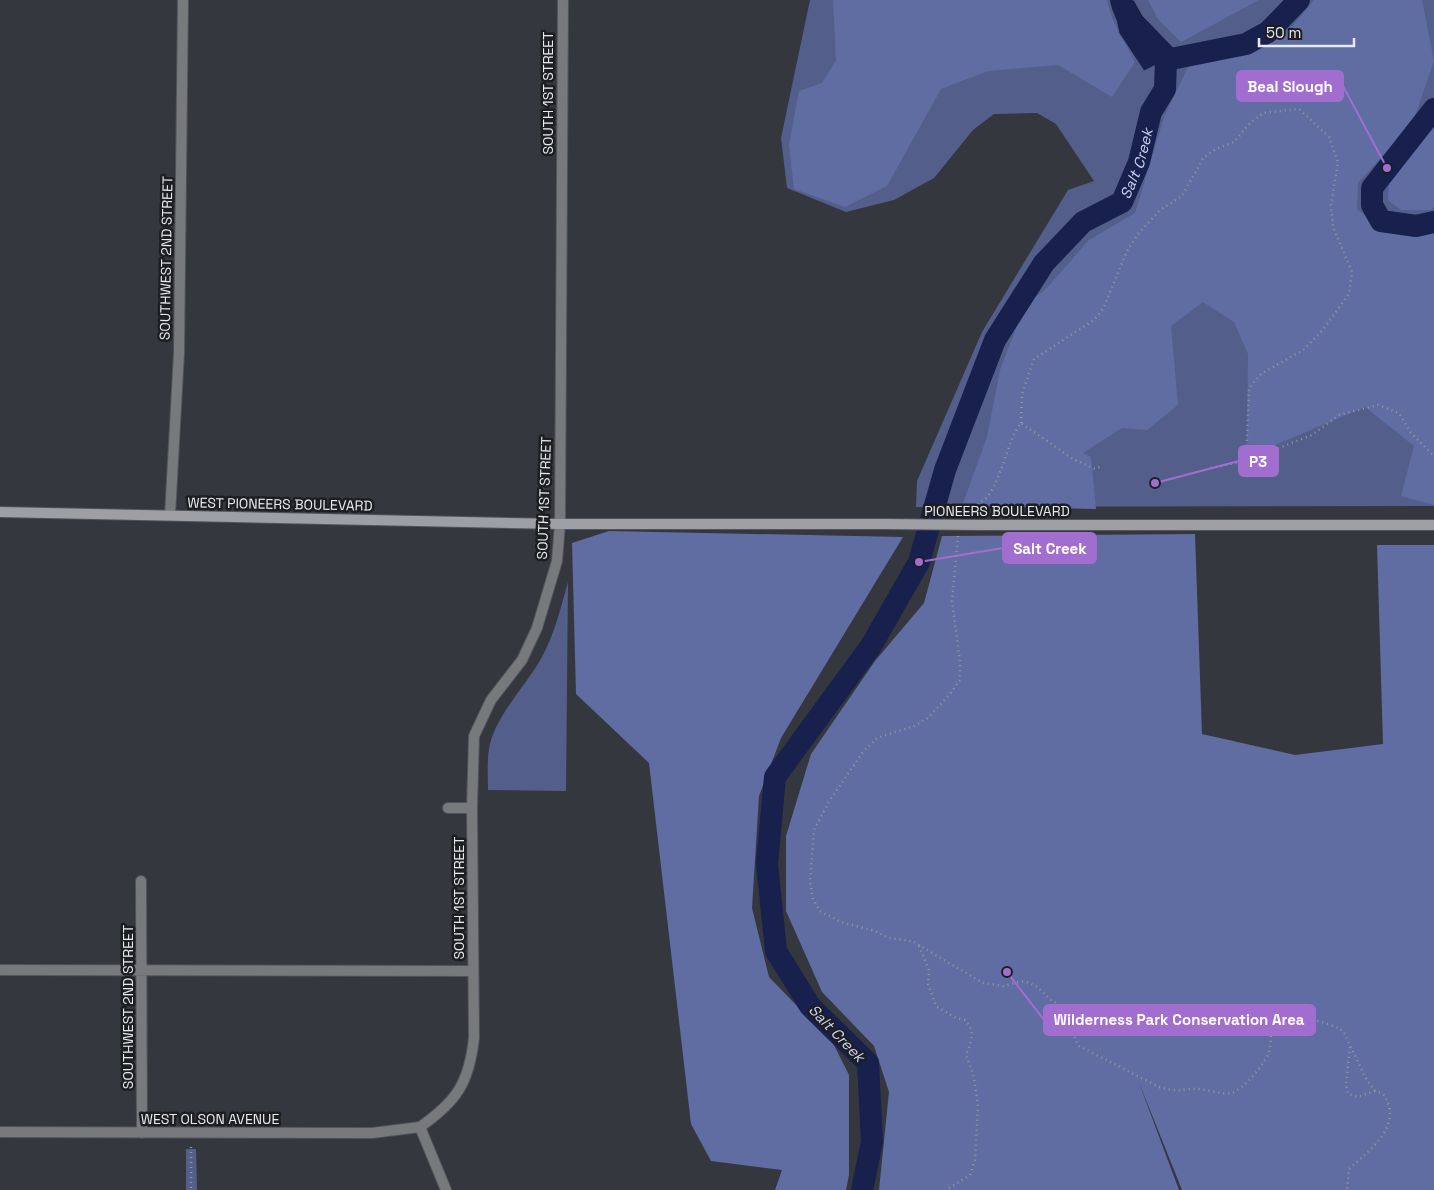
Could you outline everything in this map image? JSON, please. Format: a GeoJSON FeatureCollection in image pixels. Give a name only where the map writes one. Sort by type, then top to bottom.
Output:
{"type":"FeatureCollection","features":[{"type":"Feature","properties":{"kind":"main road","name":"WEST PIONEERS BOULEVARD"},"geometry":{"type":"LineString","coordinates":[[0,512],[560,524]]}},
{"type":"Feature","properties":{"kind":"main road","name":"PIONEERS BOULEVARD"},"geometry":{"type":"LineString","coordinates":[[560,524],[885,524],[979,526],[1434,525]]}},
{"type":"Feature","properties":{"kind":"street","name":"SOUTHWEST 2ND STREET"},"geometry":{"type":"LineString","coordinates":[[170,515],[179,353],[183,0]]}},
{"type":"Feature","properties":{"kind":"street","name":"SOUTH 1ST STREET"},"geometry":{"type":"LineString","coordinates":[[420,1127],[451,1102],[464,1083],[471,1063],[474,1038],[472,808],[474,736],[491,700],[522,660],[538,628],[557,561],[560,524],[563,0]]}},
{"type":"Feature","properties":{"kind":"street"},"geometry":{"type":"LineString","coordinates":[[448,808],[472,808]]}},
{"type":"Feature","properties":{"kind":"street","name":"SOUTHWEST 2ND STREET"},"geometry":{"type":"LineString","coordinates":[[141,881],[142,1133]]}},
{"type":"Feature","properties":{"kind":"street"},"geometry":{"type":"LineString","coordinates":[[0,970],[473,971]]}},
{"type":"Feature","properties":{"kind":"street"},"geometry":{"type":"LineString","coordinates":[[420,1127],[446,1190]]}},
{"type":"Feature","properties":{"kind":"street","name":"WEST OLSON AVENUE"},"geometry":{"type":"LineString","coordinates":[[0,1132],[372,1133],[396,1132],[420,1127]]}},
{"type":"Feature","properties":{"kind":"path"},"geometry":{"type":"LineString","coordinates":[[969,510],[986,498],[995,483],[1011,437],[1021,423],[1022,394],[1034,359],[1094,320],[1112,290],[1127,251],[1138,234],[1160,210],[1182,196],[1204,157],[1216,149],[1234,142],[1250,123],[1263,113],[1299,109],[1329,136],[1338,162],[1331,205],[1333,227],[1352,272],[1349,294],[1321,332],[1303,350],[1262,374],[1249,388],[1246,461]]}},
{"type":"Feature","properties":{"kind":"path"},"geometry":{"type":"LineString","coordinates":[[1211,468],[1246,461],[1312,435],[1339,415],[1378,405],[1399,413],[1411,433],[1434,456]]}},
{"type":"Feature","properties":{"kind":"path"},"geometry":{"type":"LineString","coordinates":[[1021,423],[1073,459],[1095,469],[1100,467]]}},
{"type":"Feature","properties":{"kind":"path"},"geometry":{"type":"LineString","coordinates":[[957,541],[952,601],[960,662],[960,680],[928,718],[914,726],[877,738],[863,752],[830,800],[814,830],[810,882],[813,899],[820,911],[840,922],[918,945],[983,983],[1003,986],[1024,981],[1036,986],[1051,1000],[1070,1011],[1075,1019],[1074,1036],[1079,1046],[1172,1092],[1199,1089],[1230,1094],[1240,1089],[1266,1061],[1272,1023],[1274,1018],[1282,1014],[1295,1013],[1339,1028],[1345,1034],[1350,1047],[1375,1090],[1383,1094],[1392,1111],[1390,1122],[1375,1146],[1349,1170],[1347,1190]]}},
{"type":"Feature","properties":{"kind":"path"},"geometry":{"type":"LineString","coordinates":[[918,945],[929,970],[928,984],[936,1006],[956,1018],[965,1020],[971,1026],[972,1037],[966,1055],[974,1077],[978,1106],[975,1160],[970,1174],[946,1190]]}},
{"type":"Feature","properties":{"kind":"path"},"geometry":{"type":"LineString","coordinates":[[1350,1047],[1346,1084],[1348,1094],[1358,1097],[1375,1090]]}},
{"type":"Feature","properties":{"kind":"path"},"geometry":{"type":"LineString","coordinates":[[191,1147],[191,1190]]}},
{"type":"Feature","properties":{"kind":"shaded area"},"geometry":{"type":"Polygon","coordinates":[[[810,0],[1434,0],[1434,506],[916,507],[917,481],[982,332],[1068,190],[1094,181],[1056,124],[1037,113],[994,114],[973,130],[934,178],[894,200],[846,212],[787,188],[781,138],[810,0]]]}},
{"type":"Feature","properties":{"kind":"shaded area"},"geometry":{"type":"Polygon","coordinates":[[[833,0],[1107,0],[1112,18],[1135,62],[1112,97],[1058,65],[988,71],[941,89],[887,186],[845,207],[794,189],[789,145],[799,91],[822,83],[836,60],[833,0]]]}},
{"type":"Feature","properties":{"kind":"shaded area"},"geometry":{"type":"Polygon","coordinates":[[[1112,0],[1134,0],[1143,16],[1175,49],[1166,60],[1144,71],[1119,33],[1112,0]]]}},
{"type":"Feature","properties":{"kind":"shaded area"},"geometry":{"type":"Polygon","coordinates":[[[1148,0],[1259,0],[1181,42],[1158,19],[1148,0]]]}},
{"type":"Feature","properties":{"kind":"shaded area"},"geometry":{"type":"Polygon","coordinates":[[[1314,0],[1422,0],[1434,61],[1413,122],[1358,183],[1357,209],[1375,224],[1420,234],[1434,228],[1434,505],[1401,496],[1414,446],[1365,407],[1247,457],[1248,354],[1234,322],[1203,302],[1171,326],[1178,405],[1147,430],[1122,428],[1083,453],[1091,457],[1096,509],[962,506],[987,437],[1000,370],[1025,305],[1046,289],[1089,240],[1135,213],[1164,117],[1189,65],[1255,51],[1290,29],[1314,0]]]}},
{"type":"Feature","properties":{"kind":"shaded area"},"geometry":{"type":"Polygon","coordinates":[[[1434,121],[1434,207],[1431,210],[1401,210],[1388,200],[1389,178],[1422,141],[1434,121]]]}},
{"type":"Feature","properties":{"kind":"shaded area"},"geometry":{"type":"Polygon","coordinates":[[[609,531],[903,537],[781,738],[759,796],[752,908],[769,977],[833,1043],[849,1075],[849,1175],[846,1190],[775,1190],[782,1170],[711,1161],[691,1124],[649,763],[576,694],[572,543],[609,531]]]}},
{"type":"Feature","properties":{"kind":"shaded area"},"geometry":{"type":"Polygon","coordinates":[[[1195,534],[1202,734],[1295,755],[1383,744],[1377,545],[1434,545],[1434,1190],[1182,1190],[1138,1080],[1179,1190],[879,1190],[889,1092],[874,1046],[822,992],[786,911],[786,836],[811,754],[875,661],[924,603],[942,536],[1195,534]]]}},
{"type":"Feature","properties":{"kind":"shaded area"},"geometry":{"type":"Polygon","coordinates":[[[568,582],[566,791],[488,790],[488,757],[490,743],[496,726],[543,655],[554,628],[568,582]]]}},
{"type":"Feature","properties":{"kind":"shaded area"},"geometry":{"type":"Polygon","coordinates":[[[186,1149],[196,1149],[197,1190],[186,1190],[186,1149]]]}},
{"type":"Feature","properties":{"kind":"waterway","name":"Salt Creek"},"geometry":{"type":"LineString","coordinates":[[862,1190],[872,1142],[868,1063],[810,1006],[776,951],[767,864],[775,777],[871,646],[919,562],[945,470],[995,340],[1044,263],[1083,222],[1122,202],[1139,162],[1151,112],[1165,89],[1166,60],[1133,25],[1121,0]]}},
{"type":"Feature","properties":{"kind":"waterway"},"geometry":{"type":"LineString","coordinates":[[1166,60],[1246,44],[1268,32],[1299,0]]}},
{"type":"Feature","properties":{"kind":"waterway"},"geometry":{"type":"LineString","coordinates":[[1434,109],[1372,188],[1372,205],[1381,221],[1416,226],[1434,222]]}},
{"type":"Feature","properties":{"kind":"place","name":"Beal Slough"},"geometry":{"type":"Point","coordinates":[1387,168]}},
{"type":"Feature","properties":{"kind":"place","name":"P3"},"geometry":{"type":"Point","coordinates":[1155,483]}},
{"type":"Feature","properties":{"kind":"place","name":"Salt Creek"},"geometry":{"type":"Point","coordinates":[919,562]}},
{"type":"Feature","properties":{"kind":"place","name":"Wilderness Park Conservation Area"},"geometry":{"type":"Point","coordinates":[1007,972]}}]}
